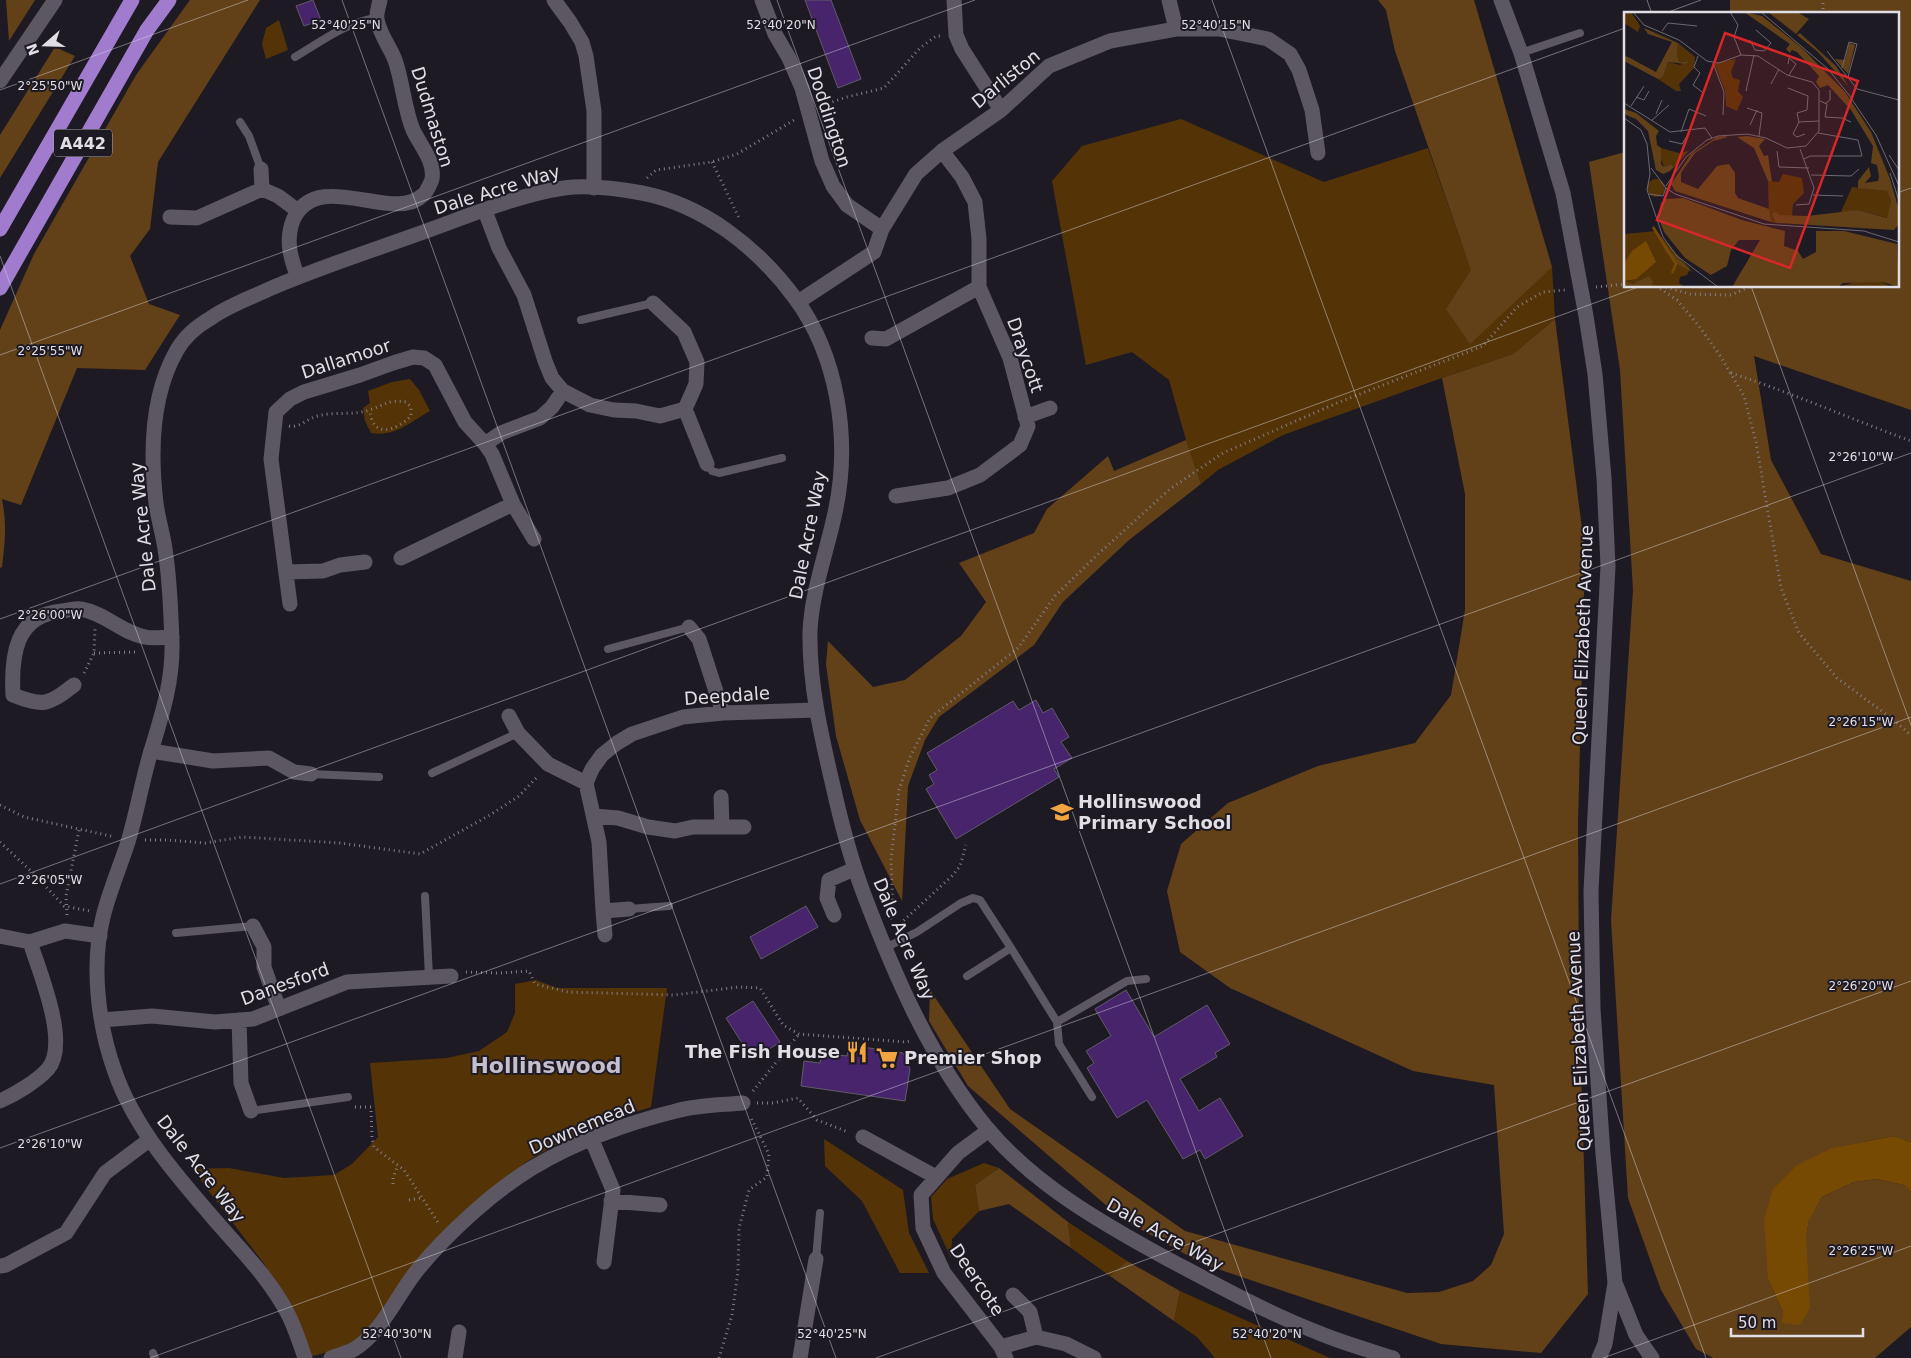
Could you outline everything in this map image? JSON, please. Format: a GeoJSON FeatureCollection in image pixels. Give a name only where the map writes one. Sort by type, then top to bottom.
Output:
{"type":"FeatureCollection","features":[{"type":"Feature","properties":{"kind":"highway","name":"A442"},"geometry":{"type":"LineString","coordinates":[[0,229],[132,0]]}},
{"type":"Feature","properties":{"kind":"highway","name":"A442"},"geometry":{"type":"LineString","coordinates":[[0,288],[147,30],[169,0]]}},
{"type":"Feature","properties":{"kind":"street"},"geometry":{"type":"LineString","coordinates":[[0,82],[55,0]]}},
{"type":"Feature","properties":{"kind":"street"},"geometry":{"type":"LineString","coordinates":[[377,18],[380,0]]}},
{"type":"Feature","properties":{"kind":"street"},"geometry":{"type":"LineString","coordinates":[[554,0],[582,42],[586,56],[594,111],[594,188]]}},
{"type":"Feature","properties":{"kind":"street","name":"Doddington"},"geometry":{"type":"LineString","coordinates":[[762,0],[802,88],[822,161],[833,186],[847,205],[882,229]]}},
{"type":"Feature","properties":{"kind":"street"},"geometry":{"type":"LineString","coordinates":[[954,0],[956,35],[976,74],[1001,110]]}},
{"type":"Feature","properties":{"kind":"street"},"geometry":{"type":"LineString","coordinates":[[1169,0],[1176,29]]}},
{"type":"Feature","properties":{"kind":"street","name":"Queen Elizabeth Avenue"},"geometry":{"type":"LineString","coordinates":[[1501,0],[1521,53],[1563,194],[1586,316],[1596,383],[1604,478],[1608,566],[1591,891],[1593,1009],[1603,1154],[1615,1284],[1605,1344],[1599,1358]]}},
{"type":"Feature","properties":{"kind":"street","name":"Dudmaston"},"geometry":{"type":"LineString","coordinates":[[298,211],[305,203],[340,196],[385,203],[409,203],[423,195],[432,180],[430,165],[424,148],[413,130],[395,60],[377,18]]}},
{"type":"Feature","properties":{"kind":"street","name":"Darliston"},"geometry":{"type":"LineString","coordinates":[[798,302],[874,252],[882,229],[916,174],[942,151],[1001,110],[1049,66],[1110,41],[1176,29],[1219,29],[1268,39],[1290,54],[1299,70],[1312,110],[1318,153]]}},
{"type":"Feature","properties":{"kind":"street","name":"Draycott"},"geometry":{"type":"LineString","coordinates":[[896,496],[948,488],[980,475],[1020,445],[1028,426],[1010,358],[979,287],[979,239],[975,202],[962,177],[942,151]]}},
{"type":"Feature","properties":{"kind":"street"},"geometry":{"type":"LineString","coordinates":[[261,169],[262,189]]}},
{"type":"Feature","properties":{"kind":"street","name":"Dale Acre Way"},"geometry":{"type":"LineString","coordinates":[[305,1358],[290,1317],[254,1264],[205,1209],[149,1140],[115,1072],[102,1020],[98,985],[100,936],[104,913],[128,840],[151,751],[166,703],[172,659],[166,551],[157,506],[153,458],[157,405],[164,376],[186,336],[209,318],[298,277],[535,194],[573,186],[632,192],[656,197],[682,206],[711,220],[757,253],[798,302],[818,340],[833,378],[840,420],[842,457],[837,504],[812,604],[810,640],[816,710],[841,822],[854,869],[882,942],[927,1036],[955,1083],[989,1130],[1024,1166],[1090,1216],[1248,1302],[1325,1336],[1393,1358]]}},
{"type":"Feature","properties":{"kind":"street"},"geometry":{"type":"LineString","coordinates":[[170,217],[197,218],[262,189],[278,196],[298,211],[289,238],[290,256],[298,277]]}},
{"type":"Feature","properties":{"kind":"street"},"geometry":{"type":"LineString","coordinates":[[485,211],[499,248],[524,295],[552,378],[563,391],[590,405],[614,410],[636,410],[660,416],[685,409]]}},
{"type":"Feature","properties":{"kind":"street"},"geometry":{"type":"LineString","coordinates":[[872,338],[886,339],[979,287]]}},
{"type":"Feature","properties":{"kind":"street"},"geometry":{"type":"LineString","coordinates":[[653,303],[684,332],[698,362],[696,384],[685,409],[707,464]]}},
{"type":"Feature","properties":{"kind":"street","name":"Dallamoor"},"geometry":{"type":"LineString","coordinates":[[290,604],[271,459],[276,412],[297,396],[413,357],[424,358],[435,365],[465,422],[492,454],[513,504],[534,539]]}},
{"type":"Feature","properties":{"kind":"street"},"geometry":{"type":"LineString","coordinates":[[485,444],[500,433],[540,418],[552,407],[563,391]]}},
{"type":"Feature","properties":{"kind":"street"},"geometry":{"type":"LineString","coordinates":[[1025,417],[1050,408]]}},
{"type":"Feature","properties":{"kind":"street"},"geometry":{"type":"LineString","coordinates":[[401,558],[513,504]]}},
{"type":"Feature","properties":{"kind":"street"},"geometry":{"type":"LineString","coordinates":[[286,572],[324,571],[340,565],[364,562]]}},
{"type":"Feature","properties":{"kind":"street"},"geometry":{"type":"LineString","coordinates":[[74,685],[56,699],[46,703],[33,703],[7,697],[15,651],[26,625],[48,612],[81,609],[145,637],[172,637]]}},
{"type":"Feature","properties":{"kind":"street"},"geometry":{"type":"LineString","coordinates":[[689,627],[699,639],[723,713]]}},
{"type":"Feature","properties":{"kind":"street","name":"Deepdale"},"geometry":{"type":"LineString","coordinates":[[586,782],[602,755],[617,743],[632,734],[683,717],[723,713],[816,710]]}},
{"type":"Feature","properties":{"kind":"street"},"geometry":{"type":"LineString","coordinates":[[509,716],[518,733],[548,764],[586,782],[599,842],[605,935]]}},
{"type":"Feature","properties":{"kind":"street"},"geometry":{"type":"LineString","coordinates":[[151,751],[214,761],[270,758],[294,772],[311,774]]}},
{"type":"Feature","properties":{"kind":"street"},"geometry":{"type":"LineString","coordinates":[[721,797],[722,827]]}},
{"type":"Feature","properties":{"kind":"street"},"geometry":{"type":"LineString","coordinates":[[594,816],[618,818],[660,829],[675,830],[693,827],[744,826]]}},
{"type":"Feature","properties":{"kind":"street"},"geometry":{"type":"LineString","coordinates":[[834,915],[827,898],[829,880],[854,869]]}},
{"type":"Feature","properties":{"kind":"street"},"geometry":{"type":"LineString","coordinates":[[603,911],[629,909]]}},
{"type":"Feature","properties":{"kind":"street"},"geometry":{"type":"LineString","coordinates":[[253,926],[264,947],[264,967],[279,1008]]}},
{"type":"Feature","properties":{"kind":"street"},"geometry":{"type":"LineString","coordinates":[[0,936],[30,942],[65,931],[100,936]]}},
{"type":"Feature","properties":{"kind":"street"},"geometry":{"type":"LineString","coordinates":[[0,1101],[15,1094],[49,1068],[55,1055],[57,1034],[30,942]]}},
{"type":"Feature","properties":{"kind":"street","name":"Danesford"},"geometry":{"type":"LineString","coordinates":[[102,1020],[152,1016],[215,1022],[253,1019],[348,982],[451,976]]}},
{"type":"Feature","properties":{"kind":"street"},"geometry":{"type":"LineString","coordinates":[[239,1020],[241,1083],[251,1111]]}},
{"type":"Feature","properties":{"kind":"street","name":"Downemead"},"geometry":{"type":"LineString","coordinates":[[331,1358],[353,1350],[368,1337],[419,1268],[450,1236],[480,1207],[531,1169],[562,1152],[626,1126],[678,1110],[743,1103]]}},
{"type":"Feature","properties":{"kind":"street","name":"Deercote"},"geometry":{"type":"LineString","coordinates":[[989,1130],[958,1154],[936,1176],[921,1195],[923,1228],[944,1273],[1004,1353]]}},
{"type":"Feature","properties":{"kind":"street"},"geometry":{"type":"LineString","coordinates":[[863,1137],[936,1176]]}},
{"type":"Feature","properties":{"kind":"street"},"geometry":{"type":"LineString","coordinates":[[0,1266],[6,1265],[66,1233],[105,1174],[149,1140]]}},
{"type":"Feature","properties":{"kind":"street"},"geometry":{"type":"LineString","coordinates":[[592,1140],[613,1190],[604,1262]]}},
{"type":"Feature","properties":{"kind":"street"},"geometry":{"type":"LineString","coordinates":[[611,1201],[660,1205]]}},
{"type":"Feature","properties":{"kind":"street"},"geometry":{"type":"LineString","coordinates":[[800,1358],[816,1259]]}},
{"type":"Feature","properties":{"kind":"street","name":"Queen Elizabeth Avenue"},"geometry":{"type":"LineString","coordinates":[[1615,1284],[1636,1335],[1652,1358]]}},
{"type":"Feature","properties":{"kind":"street"},"geometry":{"type":"LineString","coordinates":[[1013,1295],[1030,1312],[1036,1337]]}},
{"type":"Feature","properties":{"kind":"street"},"geometry":{"type":"LineString","coordinates":[[455,1358],[459,1332]]}},
{"type":"Feature","properties":{"kind":"street"},"geometry":{"type":"LineString","coordinates":[[1004,1353],[1036,1337],[1066,1344],[1094,1358]]}},
{"type":"Feature","properties":{"kind":"lane"},"geometry":{"type":"LineString","coordinates":[[295,57],[360,20],[377,18]]}},
{"type":"Feature","properties":{"kind":"lane"},"geometry":{"type":"LineString","coordinates":[[1521,53],[1580,33]]}},
{"type":"Feature","properties":{"kind":"lane"},"geometry":{"type":"LineString","coordinates":[[240,122],[249,136],[261,169]]}},
{"type":"Feature","properties":{"kind":"lane"},"geometry":{"type":"LineString","coordinates":[[581,320],[653,303]]}},
{"type":"Feature","properties":{"kind":"lane"},"geometry":{"type":"LineString","coordinates":[[707,464],[712,471],[719,473],[782,458]]}},
{"type":"Feature","properties":{"kind":"lane"},"geometry":{"type":"LineString","coordinates":[[608,649],[689,627]]}},
{"type":"Feature","properties":{"kind":"lane"},"geometry":{"type":"LineString","coordinates":[[432,773],[518,733]]}},
{"type":"Feature","properties":{"kind":"lane"},"geometry":{"type":"LineString","coordinates":[[311,774],[379,777]]}},
{"type":"Feature","properties":{"kind":"lane"},"geometry":{"type":"LineString","coordinates":[[425,896],[430,977]]}},
{"type":"Feature","properties":{"kind":"lane"},"geometry":{"type":"LineString","coordinates":[[882,942],[906,938],[961,903],[972,898],[980,900],[1057,1022],[1059,1044],[1092,1097]]}},
{"type":"Feature","properties":{"kind":"lane"},"geometry":{"type":"LineString","coordinates":[[629,909],[669,906]]}},
{"type":"Feature","properties":{"kind":"lane"},"geometry":{"type":"LineString","coordinates":[[176,933],[253,926]]}},
{"type":"Feature","properties":{"kind":"lane"},"geometry":{"type":"LineString","coordinates":[[967,976],[1011,948]]}},
{"type":"Feature","properties":{"kind":"lane"},"geometry":{"type":"LineString","coordinates":[[1057,1022],[1127,980],[1146,979]]}},
{"type":"Feature","properties":{"kind":"lane"},"geometry":{"type":"LineString","coordinates":[[251,1111],[348,1097]]}},
{"type":"Feature","properties":{"kind":"lane"},"geometry":{"type":"LineString","coordinates":[[816,1259],[820,1213]]}},
{"type":"Feature","properties":{"kind":"path"},"geometry":{"type":"LineString","coordinates":[[632,192],[656,170],[712,162],[737,154],[789,124],[807,110],[847,97],[884,88],[920,48],[936,36],[956,35]]}},
{"type":"Feature","properties":{"kind":"path"},"geometry":{"type":"LineString","coordinates":[[712,162],[741,222]]}},
{"type":"Feature","properties":{"kind":"path"},"geometry":{"type":"LineString","coordinates":[[1592,287],[1624,284]]}},
{"type":"Feature","properties":{"kind":"path"},"geometry":{"type":"LineString","coordinates":[[1659,288],[1677,300],[1719,354],[1744,396],[1756,442],[1781,588],[1799,633],[1837,678],[1911,735]]}},
{"type":"Feature","properties":{"kind":"path"},"geometry":{"type":"LineString","coordinates":[[1669,288],[1690,294],[1731,295],[1747,288]]}},
{"type":"Feature","properties":{"kind":"path"},"geometry":{"type":"LineString","coordinates":[[882,942],[893,913],[891,860],[899,790],[910,757],[930,718],[1018,648],[1055,596],[1096,556],[1170,489],[1223,453],[1337,403],[1483,346],[1517,307],[1543,292],[1573,289]]}},
{"type":"Feature","properties":{"kind":"path"},"geometry":{"type":"LineString","coordinates":[[1730,373],[1777,389],[1911,441]]}},
{"type":"Feature","properties":{"kind":"path"},"geometry":{"type":"LineString","coordinates":[[273,430],[282,432],[285,426],[296,427],[316,416],[334,412],[370,410],[398,401],[406,402],[411,407],[411,416],[399,425],[382,430],[376,428],[371,420],[370,410]]}},
{"type":"Feature","properties":{"kind":"path"},"geometry":{"type":"LineString","coordinates":[[74,685],[87,669],[94,653],[96,614]]}},
{"type":"Feature","properties":{"kind":"path"},"geometry":{"type":"LineString","coordinates":[[94,653],[136,652],[145,637]]}},
{"type":"Feature","properties":{"kind":"path"},"geometry":{"type":"LineString","coordinates":[[0,805],[24,816],[128,840],[168,840],[205,843],[242,837],[340,844],[420,854],[490,815],[519,796],[548,764]]}},
{"type":"Feature","properties":{"kind":"path"},"geometry":{"type":"LineString","coordinates":[[65,931],[68,907],[66,896],[79,830]]}},
{"type":"Feature","properties":{"kind":"path"},"geometry":{"type":"LineString","coordinates":[[0,842],[64,906],[104,913]]}},
{"type":"Feature","properties":{"kind":"path"},"geometry":{"type":"LineString","coordinates":[[906,938],[903,921],[953,875],[960,866],[966,845]]}},
{"type":"Feature","properties":{"kind":"path"},"geometry":{"type":"LineString","coordinates":[[451,976],[468,971],[500,973],[529,971],[535,984],[568,992],[674,995],[739,987],[760,988],[783,1025],[799,1034],[905,1042],[927,1036]]}},
{"type":"Feature","properties":{"kind":"path"},"geometry":{"type":"LineString","coordinates":[[743,1103],[799,1034]]}},
{"type":"Feature","properties":{"kind":"path"},"geometry":{"type":"LineString","coordinates":[[348,1097],[353,1107],[371,1107],[374,1147],[398,1165],[411,1180],[420,1198],[437,1223],[450,1236]]}},
{"type":"Feature","properties":{"kind":"path"},"geometry":{"type":"LineString","coordinates":[[743,1103],[773,1102],[798,1098],[817,1120],[863,1137]]}},
{"type":"Feature","properties":{"kind":"path"},"geometry":{"type":"LineString","coordinates":[[718,1358],[733,1306],[738,1272],[739,1228],[749,1190],[767,1177],[769,1154],[743,1103]]}},
{"type":"Feature","properties":{"kind":"path"},"geometry":{"type":"LineString","coordinates":[[393,1184],[393,1178],[398,1165]]}},
{"type":"Feature","properties":{"kind":"path"},"geometry":{"type":"LineString","coordinates":[[409,1200],[420,1198]]}},
{"type":"Feature","properties":{"kind":"shaded area"},"geometry":{"type":"Polygon","coordinates":[[[6,0],[35,0],[9,41],[6,0]]]}},
{"type":"Feature","properties":{"kind":"shaded area"},"geometry":{"type":"Polygon","coordinates":[[[190,0],[260,0],[158,162],[150,229],[130,256],[149,304],[180,315],[145,370],[77,368],[21,505],[2,499],[5,533],[2,567],[0,568],[0,330],[34,254],[136,75],[190,0]]]}},
{"type":"Feature","properties":{"kind":"shaded area"},"geometry":{"type":"Polygon","coordinates":[[[1378,0],[1474,0],[1552,267],[1470,344],[1446,309],[1471,270],[1395,51],[1386,10],[1378,0]]]}},
{"type":"Feature","properties":{"kind":"shaded area"},"geometry":{"type":"Polygon","coordinates":[[[1730,0],[1911,0],[1911,410],[1754,356],[1771,460],[1821,554],[1911,581],[1911,1142],[1894,1136],[1833,1148],[1768,1279],[1783,1312],[1806,1237],[1809,1219],[1822,1197],[1854,1182],[1877,1179],[1904,1185],[1911,1192],[1911,1327],[1875,1358],[1713,1358],[1696,1349],[1661,1290],[1628,1198],[1611,920],[1633,590],[1620,370],[1589,162],[1624,152],[1624,288],[1898,288],[1898,12],[1730,12],[1730,0]]]}},
{"type":"Feature","properties":{"kind":"shaded area"},"geometry":{"type":"Polygon","coordinates":[[[279,20],[288,50],[266,59],[262,44],[266,28],[279,20]]]}},
{"type":"Feature","properties":{"kind":"shaded area"},"geometry":{"type":"Polygon","coordinates":[[[55,47],[75,56],[0,178],[0,135],[55,47]]]}},
{"type":"Feature","properties":{"kind":"shaded area"},"geometry":{"type":"Polygon","coordinates":[[[1181,119],[1324,182],[1428,148],[1463,247],[1552,267],[1555,319],[1513,354],[1283,435],[1218,470],[1201,484],[1169,380],[1132,352],[1086,365],[1052,181],[1082,146],[1181,119]]]}},
{"type":"Feature","properties":{"kind":"shaded area"},"geometry":{"type":"Polygon","coordinates":[[[1555,319],[1585,552],[1578,823],[1579,1005],[1588,1294],[1541,1353],[1441,1344],[1203,1264],[1122,1219],[968,1086],[929,1021],[930,990],[1010,1109],[1185,1231],[1407,1293],[1439,1292],[1473,1281],[1491,1265],[1504,1234],[1494,1085],[1413,1071],[1230,988],[1180,952],[1167,891],[1181,844],[1228,803],[1318,766],[1415,743],[1451,695],[1465,610],[1465,494],[1442,378],[1513,354],[1555,319]]]}},
{"type":"Feature","properties":{"kind":"shaded area"},"geometry":{"type":"Polygon","coordinates":[[[410,379],[419,390],[430,411],[395,431],[380,434],[371,433],[365,421],[363,408],[370,403],[368,391],[392,382],[410,379]]]}},
{"type":"Feature","properties":{"kind":"shaded area"},"geometry":{"type":"Polygon","coordinates":[[[1186,440],[1201,484],[1129,540],[1063,602],[1034,645],[939,717],[925,740],[908,786],[902,901],[860,820],[836,736],[826,664],[828,641],[873,687],[905,680],[961,636],[986,602],[959,563],[1034,533],[1047,509],[1108,456],[1114,471],[1186,440]]]}},
{"type":"Feature","properties":{"kind":"shaded area"},"geometry":{"type":"Polygon","coordinates":[[[536,980],[557,988],[667,988],[651,1107],[623,1116],[557,1144],[526,1162],[479,1202],[362,1335],[348,1347],[309,1357],[294,1314],[265,1265],[192,1169],[229,1168],[284,1178],[334,1175],[352,1164],[378,1137],[370,1063],[447,1058],[479,1051],[507,1032],[515,1013],[515,984],[536,980]]]}},
{"type":"Feature","properties":{"kind":"shaded area"},"geometry":{"type":"Polygon","coordinates":[[[1894,1136],[1911,1142],[1911,1192],[1904,1185],[1877,1179],[1854,1182],[1822,1197],[1809,1220],[1806,1237],[1810,1308],[1800,1325],[1782,1323],[1783,1312],[1768,1279],[1764,1220],[1773,1189],[1797,1165],[1832,1148],[1894,1136]]]}},
{"type":"Feature","properties":{"kind":"shaded area"},"geometry":{"type":"Polygon","coordinates":[[[824,1139],[903,1190],[909,1233],[929,1273],[900,1273],[862,1201],[825,1166],[824,1139]]]}},
{"type":"Feature","properties":{"kind":"shaded area"},"geometry":{"type":"Polygon","coordinates":[[[984,1163],[999,1168],[975,1185],[979,1211],[952,1239],[951,1258],[933,1219],[931,1197],[947,1179],[984,1163]]]}},
{"type":"Feature","properties":{"kind":"shaded area"},"geometry":{"type":"Polygon","coordinates":[[[999,1168],[1068,1222],[1071,1248],[1009,1204],[979,1211],[975,1185],[999,1168]]]}},
{"type":"Feature","properties":{"kind":"shaded area"},"geometry":{"type":"Polygon","coordinates":[[[1068,1222],[1127,1261],[1110,1276],[1071,1248],[1068,1222]]]}},
{"type":"Feature","properties":{"kind":"shaded area"},"geometry":{"type":"Polygon","coordinates":[[[1127,1261],[1180,1291],[1174,1321],[1110,1276],[1127,1261]]]}},
{"type":"Feature","properties":{"kind":"shaded area"},"geometry":{"type":"Polygon","coordinates":[[[1180,1291],[1330,1358],[1215,1358],[1197,1337],[1174,1321],[1180,1291]]]}},
{"type":"Feature","properties":{"kind":"building"},"geometry":{"type":"Polygon","coordinates":[[[313,0],[321,20],[304,26],[296,6],[313,0]]]}},
{"type":"Feature","properties":{"kind":"building"},"geometry":{"type":"Polygon","coordinates":[[[805,0],[831,0],[861,79],[838,88],[805,0]]]}},
{"type":"Feature","properties":{"kind":"building"},"geometry":{"type":"Polygon","coordinates":[[[1036,700],[1043,713],[1052,708],[1069,737],[1061,742],[1072,758],[1054,769],[1059,777],[956,839],[926,789],[934,784],[929,775],[937,770],[927,753],[1013,701],[1019,710],[1036,700]]]}},
{"type":"Feature","properties":{"kind":"building"},"geometry":{"type":"Polygon","coordinates":[[[806,906],[818,927],[761,959],[750,937],[806,906]]]}},
{"type":"Feature","properties":{"kind":"building"},"geometry":{"type":"Polygon","coordinates":[[[1126,990],[1154,1037],[1207,1005],[1230,1044],[1215,1053],[1217,1057],[1180,1079],[1199,1111],[1220,1098],[1243,1136],[1205,1159],[1200,1150],[1183,1159],[1147,1100],[1117,1118],[1087,1068],[1094,1063],[1086,1051],[1111,1036],[1095,1009],[1126,990]]]}},
{"type":"Feature","properties":{"kind":"building"},"geometry":{"type":"Polygon","coordinates":[[[753,1001],[780,1042],[753,1060],[726,1018],[753,1001]]]}},
{"type":"Feature","properties":{"kind":"building"},"geometry":{"type":"Polygon","coordinates":[[[849,1045],[903,1053],[910,1069],[905,1101],[801,1086],[804,1061],[820,1063],[822,1053],[847,1056],[849,1045]]]}},
{"type":"Feature","properties":{"kind":"place","name":"Hollinswood Primary School"},"geometry":{"type":"Point","coordinates":[1062,812]}},
{"type":"Feature","properties":{"kind":"place","name":"The Fish House"},"geometry":{"type":"Point","coordinates":[857,1052]}},
{"type":"Feature","properties":{"kind":"place","name":"Premier Shop"},"geometry":{"type":"Point","coordinates":[887,1058]}},
{"type":"Feature","properties":{"kind":"district","name":"Hollinswood"},"geometry":{"type":"Point","coordinates":[546,1065]}}]}
